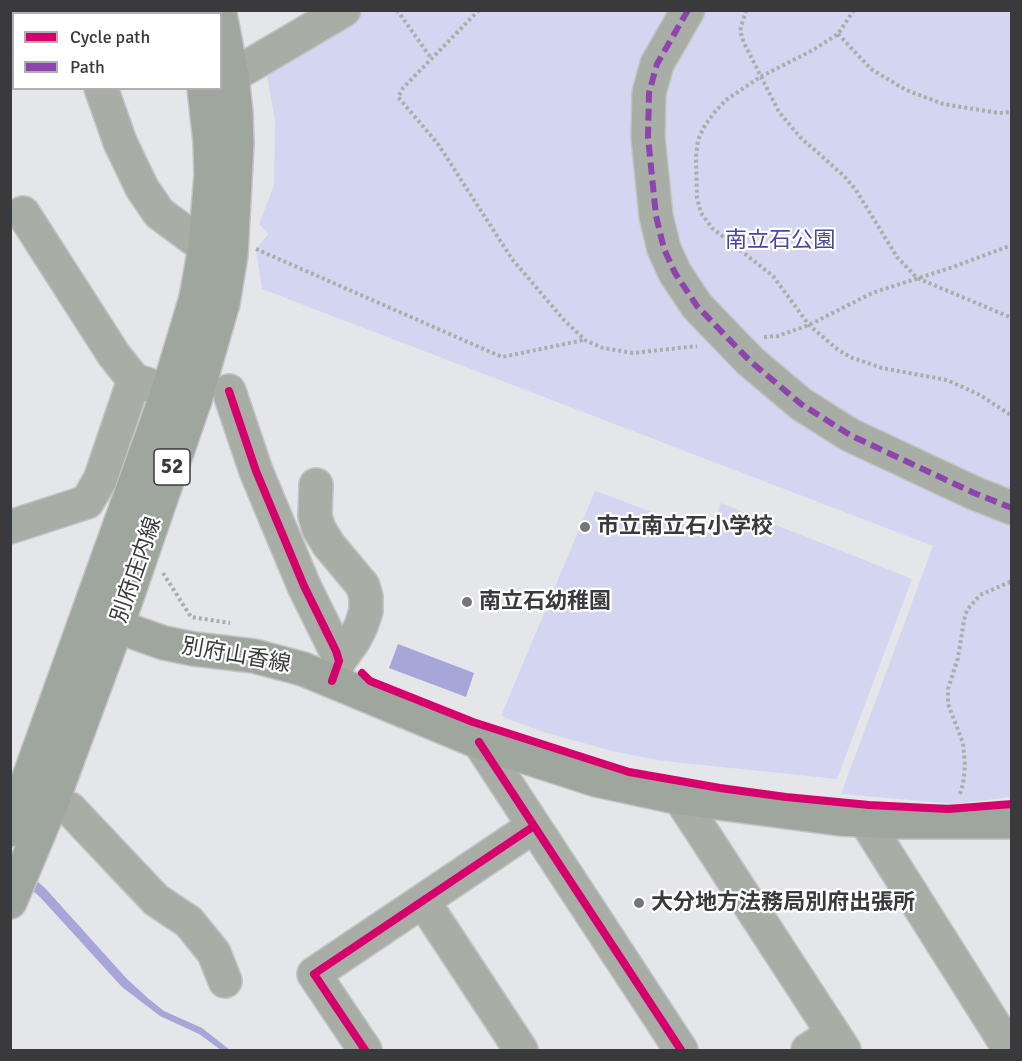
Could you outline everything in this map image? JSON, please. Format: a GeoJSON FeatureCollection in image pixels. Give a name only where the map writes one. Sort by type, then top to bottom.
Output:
{"type":"FeatureCollection","features":[{"type":"Feature","properties":{"kind":"main road","name":"別府庄内線"},"geometry":{"type":"LineString","coordinates":[[10,902],[39,798],[182,396],[223,303],[231,247],[237,143],[236,113],[217,90]]}},
{"type":"Feature","properties":{"kind":"main road","name":"別府山香線"},"geometry":{"type":"LineString","coordinates":[[103,621],[164,643],[254,656],[303,669],[335,671],[479,742],[596,780],[735,807],[865,820],[1011,822]]}},
{"type":"Feature","properties":{"kind":"main road","name":"別府庄内線"},"geometry":{"type":"LineString","coordinates":[[10,830],[39,798]]}},
{"type":"Feature","properties":{"kind":"street"},"geometry":{"type":"LineString","coordinates":[[222,81],[344,10]]}},
{"type":"Feature","properties":{"kind":"street"},"geometry":{"type":"LineString","coordinates":[[688,10],[657,64],[649,93],[648,137],[656,216],[664,249],[675,273],[698,306],[731,342],[780,388],[817,415],[850,435],[1011,508]]}},
{"type":"Feature","properties":{"kind":"street"},"geometry":{"type":"LineString","coordinates":[[102,90],[120,142],[142,188],[159,213],[231,247]]}},
{"type":"Feature","properties":{"kind":"street"},"geometry":{"type":"LineString","coordinates":[[23,213],[114,355],[134,380],[182,396]]}},
{"type":"Feature","properties":{"kind":"street"},"geometry":{"type":"LineString","coordinates":[[10,527],[87,502],[100,480],[134,380]]}},
{"type":"Feature","properties":{"kind":"street"},"geometry":{"type":"LineString","coordinates":[[229,391],[256,471],[304,586],[335,671]]}},
{"type":"Feature","properties":{"kind":"street"},"geometry":{"type":"LineString","coordinates":[[315,485],[314,504],[319,530],[363,586],[366,597],[366,611],[361,626],[335,671]]}},
{"type":"Feature","properties":{"kind":"street"},"geometry":{"type":"LineString","coordinates":[[479,742],[681,1050]]}},
{"type":"Feature","properties":{"kind":"street"},"geometry":{"type":"LineString","coordinates":[[39,798],[70,809],[156,900],[189,922],[214,953],[225,981]]}},
{"type":"Feature","properties":{"kind":"street"},"geometry":{"type":"LineString","coordinates":[[680,798],[828,1045]]}},
{"type":"Feature","properties":{"kind":"street"},"geometry":{"type":"LineString","coordinates":[[865,820],[1010,1050]]}},
{"type":"Feature","properties":{"kind":"street"},"geometry":{"type":"LineString","coordinates":[[364,1050],[314,974],[534,826]]}},
{"type":"Feature","properties":{"kind":"street"},"geometry":{"type":"LineString","coordinates":[[423,901],[520,1050]]}},
{"type":"Feature","properties":{"kind":"path"},"geometry":{"type":"LineString","coordinates":[[397,10],[431,58]]}},
{"type":"Feature","properties":{"kind":"path"},"geometry":{"type":"LineString","coordinates":[[479,10],[403,88],[398,97],[434,138],[512,259],[564,320],[585,340],[603,348],[633,353],[778,336],[809,325],[872,293],[953,267],[1011,245]]}},
{"type":"Feature","properties":{"kind":"path"},"geometry":{"type":"LineString","coordinates":[[746,10],[740,32],[770,97],[786,121],[856,190],[890,247],[917,278],[1011,318]]}},
{"type":"Feature","properties":{"kind":"path"},"geometry":{"type":"LineString","coordinates":[[854,10],[838,34],[813,50],[760,77],[726,100],[704,127],[698,140],[696,156],[697,198],[701,213],[712,228],[773,276],[809,325],[837,349],[850,357],[882,368],[947,380],[980,395],[1011,416]]}},
{"type":"Feature","properties":{"kind":"path"},"geometry":{"type":"LineString","coordinates":[[838,34],[871,69],[906,90],[943,104],[999,113],[1011,112]]}},
{"type":"Feature","properties":{"kind":"path"},"geometry":{"type":"LineString","coordinates":[[231,247],[255,249],[502,357],[585,340]]}},
{"type":"Feature","properties":{"kind":"path"},"geometry":{"type":"LineString","coordinates":[[163,572],[191,617],[231,624]]}},
{"type":"Feature","properties":{"kind":"path"},"geometry":{"type":"LineString","coordinates":[[956,804],[963,784],[965,766],[963,743],[948,704],[948,689],[958,658],[964,620],[967,610],[980,595],[1011,581]]}},
{"type":"Feature","properties":{"kind":"green space","name":"南立石公園"},"geometry":{"type":"Polygon","coordinates":[[[365,11],[1011,11],[1011,797],[956,804],[841,794],[933,546],[262,289],[256,249],[268,234],[259,224],[274,185],[275,121],[266,70],[365,11]]]}},
{"type":"Feature","properties":{"kind":"green space"},"geometry":{"type":"Polygon","coordinates":[[[595,491],[709,533],[721,503],[912,579],[837,779],[664,761],[616,752],[540,731],[501,716],[595,491]]]}},
{"type":"Feature","properties":{"kind":"water"},"geometry":{"type":"Polygon","coordinates":[[[398,644],[474,673],[466,697],[389,668],[398,644]]]}},
{"type":"Feature","properties":{"kind":"water"},"geometry":{"type":"Polygon","coordinates":[[[10,857],[45,888],[127,979],[149,999],[164,1011],[202,1028],[230,1050],[221,1050],[199,1034],[160,1016],[122,987],[40,897],[11,872],[10,857]]]}},
{"type":"Feature","properties":{"kind":"marked path"},"geometry":{"type":"LineString","coordinates":[[688,10],[657,64],[649,93],[648,137],[656,216],[664,249],[675,273],[697,306],[720,330],[750,361],[801,404],[850,435],[974,493],[1012,508]]}},
{"type":"Feature","properties":{"kind":"cycle path"},"geometry":{"type":"LineString","coordinates":[[229,391],[256,471],[304,586],[336,651],[339,661],[332,681]]}},
{"type":"Feature","properties":{"kind":"cycle path"},"geometry":{"type":"LineString","coordinates":[[362,673],[370,681],[473,722],[629,772],[720,788],[869,805],[948,809],[1012,804]]}},
{"type":"Feature","properties":{"kind":"cycle path"},"geometry":{"type":"LineString","coordinates":[[479,742],[681,1050]]}},
{"type":"Feature","properties":{"kind":"cycle path"},"geometry":{"type":"LineString","coordinates":[[365,1050],[314,974],[534,826]]}},
{"type":"Feature","properties":{"kind":"place","name":"市立南立石小学校"},"geometry":{"type":"Point","coordinates":[585,527]}},
{"type":"Feature","properties":{"kind":"place","name":"南立石幼稚園"},"geometry":{"type":"Point","coordinates":[467,602]}},
{"type":"Feature","properties":{"kind":"place","name":"大分地方法務局別府出張所"},"geometry":{"type":"Point","coordinates":[639,903]}}]}
